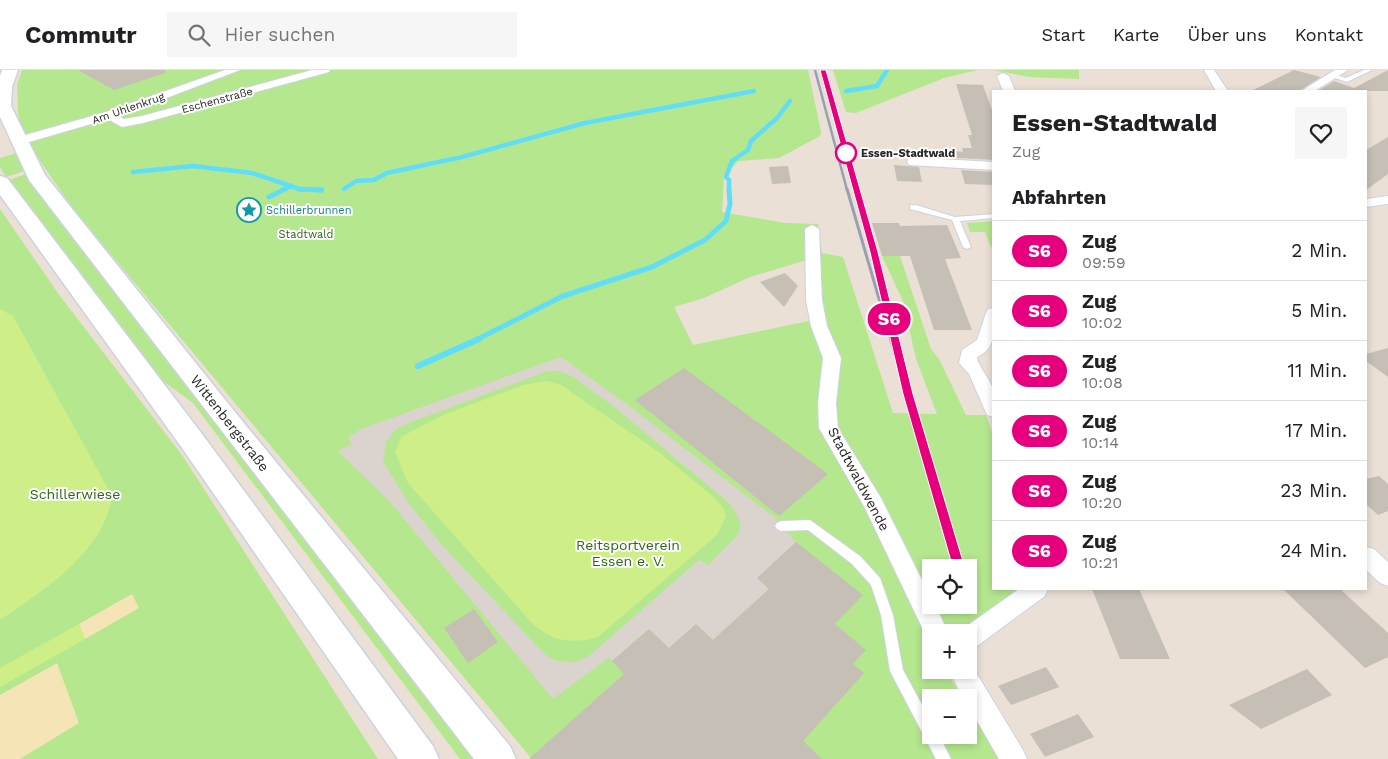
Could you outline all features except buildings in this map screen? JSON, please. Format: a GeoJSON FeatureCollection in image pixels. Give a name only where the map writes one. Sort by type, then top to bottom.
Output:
{"type":"FeatureCollection","features":[{"type":"Feature","properties":{"kind":"main road","name":"Wittenbergstraße"},"geometry":{"type":"LineString","coordinates":[[10,70],[4,87],[3,106],[19,141],[42,183],[230,424],[497,759]]}},
{"type":"Feature","properties":{"kind":"main road"},"geometry":{"type":"LineString","coordinates":[[0,146],[19,141]]}},
{"type":"Feature","properties":{"kind":"main road"},"geometry":{"type":"LineString","coordinates":[[0,182],[192,440],[420,759]]}},
{"type":"Feature","properties":{"kind":"street","name":"Am Uhlenkrug"},"geometry":{"type":"LineString","coordinates":[[19,141],[110,115],[235,70]]}},
{"type":"Feature","properties":{"kind":"street","name":"Eschenstraße"},"geometry":{"type":"LineString","coordinates":[[110,115],[122,123],[143,119],[326,70]]}},
{"type":"Feature","properties":{"kind":"street"},"geometry":{"type":"LineString","coordinates":[[1209,70],[1221,90]]}},
{"type":"Feature","properties":{"kind":"street"},"geometry":{"type":"LineString","coordinates":[[1309,90],[1338,73]]}},
{"type":"Feature","properties":{"kind":"street"},"geometry":{"type":"LineString","coordinates":[[1003,76],[1009,90]]}},
{"type":"Feature","properties":{"kind":"street"},"geometry":{"type":"LineString","coordinates":[[916,156],[914,162],[992,166]]}},
{"type":"Feature","properties":{"kind":"street"},"geometry":{"type":"LineString","coordinates":[[1367,202],[1388,200]]}},
{"type":"Feature","properties":{"kind":"street","name":"Stadtwaldwende"},"geometry":{"type":"LineString","coordinates":[[812,229],[814,244],[814,300],[818,326],[832,358],[827,403],[829,428],[874,504],[932,624]]}},
{"type":"Feature","properties":{"kind":"street"},"geometry":{"type":"LineString","coordinates":[[992,320],[984,346],[968,354],[968,363],[976,371],[992,406]]}},
{"type":"Feature","properties":{"kind":"street"},"geometry":{"type":"LineString","coordinates":[[1367,557],[1388,576]]}},
{"type":"Feature","properties":{"kind":"street"},"geometry":{"type":"LineString","coordinates":[[977,632],[1036,590]]}},
{"type":"Feature","properties":{"kind":"street"},"geometry":{"type":"LineString","coordinates":[[966,679],[1014,759]]}},
{"type":"Feature","properties":{"kind":"lane"},"geometry":{"type":"LineString","coordinates":[[1338,73],[1347,80],[1369,70]]}},
{"type":"Feature","properties":{"kind":"lane"},"geometry":{"type":"LineString","coordinates":[[913,207],[955,218],[992,216]]}},
{"type":"Feature","properties":{"kind":"lane"},"geometry":{"type":"LineString","coordinates":[[955,218],[967,247]]}},
{"type":"Feature","properties":{"kind":"lane"},"geometry":{"type":"LineString","coordinates":[[781,526],[810,525],[856,560],[876,582],[887,615],[897,671],[944,759]]}},
{"type":"Feature","properties":{"kind":"green space"},"geometry":{"type":"Polygon","coordinates":[[[22,70],[808,70],[821,132],[820,136],[779,158],[739,161],[724,175],[722,212],[786,223],[818,224],[822,253],[843,257],[893,413],[937,414],[916,359],[903,301],[882,256],[900,256],[931,349],[939,359],[966,415],[986,415],[992,432],[992,590],[1017,590],[988,613],[972,624],[940,624],[933,614],[977,614],[977,559],[922,559],[922,596],[868,509],[922,624],[922,679],[951,679],[957,689],[922,689],[922,744],[977,744],[977,721],[1001,759],[532,759],[73,209],[19,130],[17,85],[22,70]],[[807,260],[750,277],[704,298],[674,307],[693,345],[809,321],[807,260]]]}},
{"type":"Feature","properties":{"kind":"green space"},"geometry":{"type":"Polygon","coordinates":[[[833,70],[978,70],[944,78],[856,113],[846,112],[833,70]]]}},
{"type":"Feature","properties":{"kind":"green space"},"geometry":{"type":"Polygon","coordinates":[[[993,70],[1079,70],[1079,79],[1029,77],[993,70]]]}},
{"type":"Feature","properties":{"kind":"green space"},"geometry":{"type":"Polygon","coordinates":[[[16,153],[27,170],[6,177],[0,167],[0,158],[16,153]]]}},
{"type":"Feature","properties":{"kind":"green space"},"geometry":{"type":"Polygon","coordinates":[[[26,174],[477,759],[460,759],[193,403],[156,376],[9,180],[26,174]]]}},
{"type":"Feature","properties":{"kind":"green space","name":"Schillerwiese"},"geometry":{"type":"Polygon","coordinates":[[[0,209],[60,296],[182,455],[378,759],[0,759],[0,209]]]}},
{"type":"Feature","properties":{"kind":"green space"},"geometry":{"type":"Polygon","coordinates":[[[992,221],[992,247],[985,232],[970,232],[967,223],[992,221]]]}},
{"type":"Feature","properties":{"kind":"green space","name":"Schillerwiese"},"geometry":{"type":"Polygon","coordinates":[[[0,309],[13,316],[112,496],[107,516],[98,534],[85,552],[52,583],[0,620],[0,309]]]}},
{"type":"Feature","properties":{"kind":"green space","name":"Reitsportverein Essen e. V."},"geometry":{"type":"Polygon","coordinates":[[[547,381],[561,385],[660,453],[716,499],[726,516],[717,535],[598,637],[579,641],[561,640],[553,637],[530,621],[408,483],[395,452],[401,437],[443,415],[523,385],[547,381]]]}},
{"type":"Feature","properties":{"kind":"green space"},"geometry":{"type":"Polygon","coordinates":[[[79,624],[85,639],[0,687],[0,668],[79,624]]]}},
{"type":"Feature","properties":{"kind":"sand"},"geometry":{"type":"Polygon","coordinates":[[[132,594],[139,608],[85,639],[79,624],[132,594]]]}},
{"type":"Feature","properties":{"kind":"sand"},"geometry":{"type":"Polygon","coordinates":[[[57,663],[79,723],[20,759],[0,759],[0,695],[57,663]]]}},
{"type":"Feature","properties":{"kind":"shaded area"},"geometry":{"type":"Polygon","coordinates":[[[561,357],[632,408],[774,517],[796,542],[757,578],[769,589],[713,640],[696,624],[669,648],[649,629],[612,661],[608,658],[553,699],[390,502],[338,451],[352,444],[348,438],[361,429],[561,357]],[[547,371],[406,424],[395,430],[386,442],[383,462],[410,505],[441,544],[537,646],[548,657],[557,661],[576,662],[589,656],[699,560],[708,565],[738,535],[741,525],[729,503],[612,405],[572,376],[559,371],[547,371]]]}},
{"type":"Feature","properties":{"kind":"waterway"},"geometry":{"type":"LineString","coordinates":[[846,91],[877,86],[887,70]]}},
{"type":"Feature","properties":{"kind":"waterway"},"geometry":{"type":"LineString","coordinates":[[344,189],[356,181],[374,180],[387,173],[462,157],[585,123],[754,91]]}},
{"type":"Feature","properties":{"kind":"waterway"},"geometry":{"type":"LineString","coordinates":[[729,189],[729,180],[726,177],[732,161],[748,150],[751,141],[777,118],[790,101]]}},
{"type":"Feature","properties":{"kind":"waterway"},"geometry":{"type":"LineString","coordinates":[[133,172],[193,166],[252,173],[291,186]]}},
{"type":"Feature","properties":{"kind":"waterway"},"geometry":{"type":"LineString","coordinates":[[282,190],[291,186]]}},
{"type":"Feature","properties":{"kind":"waterway"},"geometry":{"type":"LineString","coordinates":[[291,186],[299,189]]}},
{"type":"Feature","properties":{"kind":"waterway"},"geometry":{"type":"LineString","coordinates":[[269,197],[285,189]]}},
{"type":"Feature","properties":{"kind":"waterway"},"geometry":{"type":"LineString","coordinates":[[299,189],[322,190],[315,190]]}},
{"type":"Feature","properties":{"kind":"waterway"},"geometry":{"type":"LineString","coordinates":[[476,340],[563,296],[652,267],[705,240],[726,221],[730,204],[729,189]]}},
{"type":"Feature","properties":{"kind":"waterway"},"geometry":{"type":"LineString","coordinates":[[418,366],[479,339]]}},
{"type":"Feature","properties":{"kind":"railway"},"geometry":{"type":"LineString","coordinates":[[815,70],[847,190]]}},
{"type":"Feature","properties":{"kind":"railway"},"geometry":{"type":"LineString","coordinates":[[823,70],[856,190]]}},
{"type":"Feature","properties":{"kind":"railway"},"geometry":{"type":"LineString","coordinates":[[847,189],[891,340]]}},
{"type":"Feature","properties":{"kind":"railway"},"geometry":{"type":"LineString","coordinates":[[855,189],[884,294]]}},
{"type":"Feature","properties":{"kind":"railway"},"geometry":{"type":"LineString","coordinates":[[891,339],[914,414]]}},
{"type":"Feature","properties":{"kind":"train","name":"S6"},"geometry":{"type":"LineString","coordinates":[[823,70],[874,252],[908,394],[956,559]]}},
{"type":"Feature","properties":{"kind":"place","name":"Essen-Stadtwald"},"geometry":{"type":"Point","coordinates":[846,153]}},
{"type":"Feature","properties":{"kind":"place","name":"Schillerbrunnen"},"geometry":{"type":"Point","coordinates":[249,210]}},
{"type":"Feature","properties":{"kind":"park label","name":"Stadtwald"},"geometry":{"type":"Point","coordinates":[306,234]}}]}
